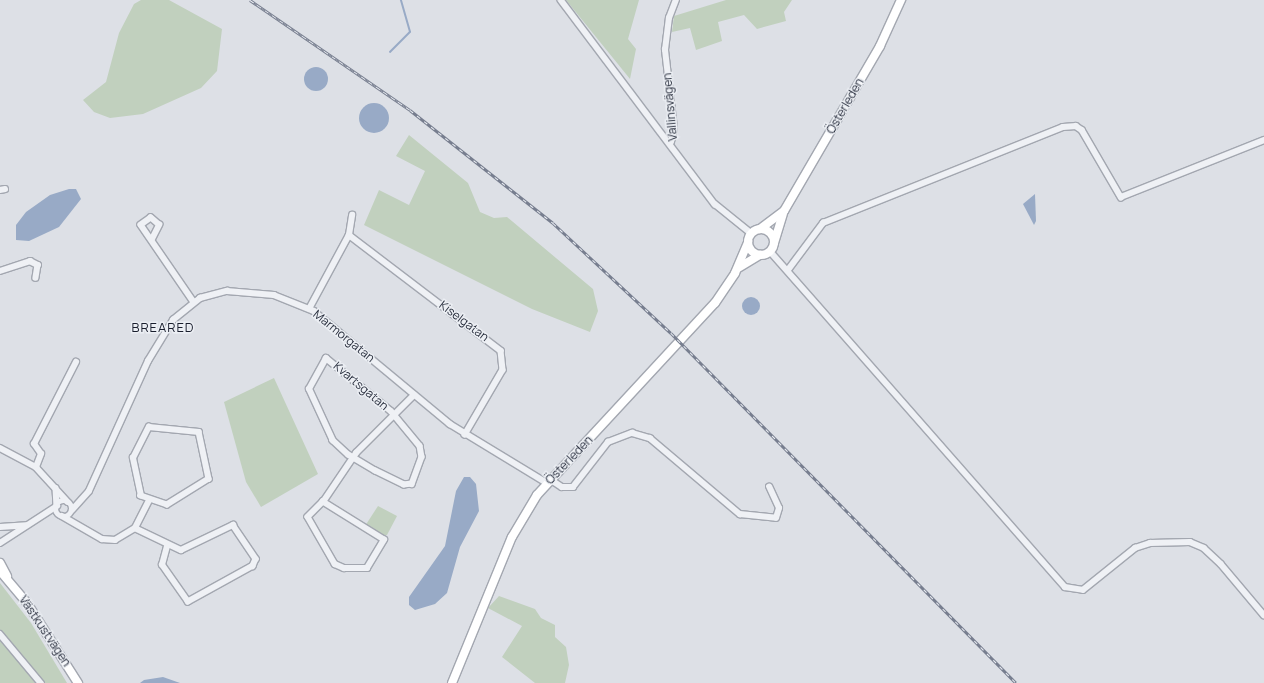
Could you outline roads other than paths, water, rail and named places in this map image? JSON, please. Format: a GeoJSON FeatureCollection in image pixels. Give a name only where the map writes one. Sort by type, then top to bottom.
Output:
{"type":"FeatureCollection","features":[{"type":"Feature","properties":{"kind":"main road","name":"Österleden"},"geometry":{"type":"LineString","coordinates":[[736,270],[751,233],[778,218],[784,210],[876,53],[901,0]]}},
{"type":"Feature","properties":{"kind":"main road","name":"Österleden"},"geometry":{"type":"LineString","coordinates":[[452,683],[512,537],[548,481],[696,326],[736,270],[746,260],[760,255],[772,247],[784,210]]}},
{"type":"Feature","properties":{"kind":"main road"},"geometry":{"type":"LineString","coordinates":[[760,229],[769,232],[772,247]]}},
{"type":"Feature","properties":{"kind":"main road"},"geometry":{"type":"LineString","coordinates":[[748,242],[751,250],[760,255]]}},
{"type":"Feature","properties":{"kind":"main road","name":"Västkustvägen"},"geometry":{"type":"LineString","coordinates":[[0,563],[9,580],[78,683]]}},
{"type":"Feature","properties":{"kind":"main road","name":"Västkustvägen"},"geometry":{"type":"LineString","coordinates":[[0,571],[9,580]]}},
{"type":"Feature","properties":{"kind":"street"},"geometry":{"type":"LineString","coordinates":[[560,0],[671,142]]}},
{"type":"Feature","properties":{"kind":"street","name":"Vallinsvägen"},"geometry":{"type":"LineString","coordinates":[[676,0],[669,18],[666,50],[674,128],[671,142],[715,204],[751,233]]}},
{"type":"Feature","properties":{"kind":"street"},"geometry":{"type":"LineString","coordinates":[[788,270],[823,223],[1063,126],[1076,126],[1084,133],[1120,197],[1264,140]]}},
{"type":"Feature","properties":{"kind":"street"},"geometry":{"type":"LineString","coordinates":[[309,309],[349,235],[352,215]]}},
{"type":"Feature","properties":{"kind":"street"},"geometry":{"type":"LineString","coordinates":[[152,239],[158,232],[157,220],[151,218],[141,225],[194,302]]}},
{"type":"Feature","properties":{"kind":"street","name":"Kiselgatan"},"geometry":{"type":"LineString","coordinates":[[349,235],[501,351],[503,370],[465,435]]}},
{"type":"Feature","properties":{"kind":"street"},"geometry":{"type":"LineString","coordinates":[[772,247],[788,270],[1066,587],[1083,590],[1135,548],[1150,542],[1190,542],[1204,548],[1221,564],[1264,615]]}},
{"type":"Feature","properties":{"kind":"street"},"geometry":{"type":"LineString","coordinates":[[0,271],[30,261],[38,265],[36,278]]}},
{"type":"Feature","properties":{"kind":"street","name":"Marmorgatan"},"geometry":{"type":"LineString","coordinates":[[71,511],[95,480],[148,361],[173,320],[194,302],[220,293],[251,292],[283,298],[309,309],[465,435],[548,481],[562,487],[573,486],[608,442],[632,433],[650,438],[740,514],[773,520],[778,516],[779,508],[769,487]]}},
{"type":"Feature","properties":{"kind":"street","name":"Kvartsgatan"},"geometry":{"type":"LineString","coordinates":[[352,458],[333,441],[310,391],[312,379],[324,359],[329,359],[394,415]]}},
{"type":"Feature","properties":{"kind":"street"},"geometry":{"type":"LineString","coordinates":[[36,466],[41,454],[34,444],[76,362]]}},
{"type":"Feature","properties":{"kind":"street"},"geometry":{"type":"LineString","coordinates":[[323,502],[384,540],[367,568],[344,568],[335,564],[308,517],[323,502],[352,458],[414,395]]}},
{"type":"Feature","properties":{"kind":"street"},"geometry":{"type":"LineString","coordinates":[[352,458],[404,485],[412,484],[422,451],[394,415]]}},
{"type":"Feature","properties":{"kind":"street"},"geometry":{"type":"LineString","coordinates":[[149,426],[198,430],[211,473],[209,479],[167,505],[149,501],[138,492],[133,461],[144,430],[149,426]]}},
{"type":"Feature","properties":{"kind":"street"},"geometry":{"type":"LineString","coordinates":[[0,448],[36,466],[68,502],[76,526]]}},
{"type":"Feature","properties":{"kind":"street"},"geometry":{"type":"LineString","coordinates":[[56,487],[57,506],[61,515],[76,526],[108,540],[124,537],[135,528],[149,501]]}},
{"type":"Feature","properties":{"kind":"street"},"geometry":{"type":"LineString","coordinates":[[0,543],[57,506],[68,502],[81,500]]}},
{"type":"Feature","properties":{"kind":"street"},"geometry":{"type":"LineString","coordinates":[[42,517],[61,515],[71,511]]}},
{"type":"Feature","properties":{"kind":"street"},"geometry":{"type":"LineString","coordinates":[[0,527],[32,523]]}},
{"type":"Feature","properties":{"kind":"street"},"geometry":{"type":"LineString","coordinates":[[135,528],[167,546],[186,549],[230,524],[236,527],[254,554],[255,563],[188,602],[162,565],[167,546]]}},
{"type":"Feature","properties":{"kind":"street"},"geometry":{"type":"LineString","coordinates":[[1,638],[41,683]]}},
{"type":"Feature","properties":{"kind":"water"},"geometry":{"type":"Polygon","coordinates":[[[316,67],[325,70],[328,79],[325,88],[316,91],[307,88],[304,79],[307,70],[316,67]]]}},
{"type":"Feature","properties":{"kind":"water"},"geometry":{"type":"Polygon","coordinates":[[[374,103],[384,108],[389,118],[384,128],[374,133],[364,128],[359,118],[364,108],[374,103]]]}},
{"type":"Feature","properties":{"kind":"water"},"geometry":{"type":"Polygon","coordinates":[[[69,189],[76,189],[81,199],[59,227],[29,241],[16,240],[16,225],[26,212],[50,195],[69,189]]]}},
{"type":"Feature","properties":{"kind":"water"},"geometry":{"type":"Polygon","coordinates":[[[1035,194],[1036,221],[1034,225],[1023,204],[1035,194]]]}},
{"type":"Feature","properties":{"kind":"water"},"geometry":{"type":"Polygon","coordinates":[[[751,297],[757,300],[760,306],[757,312],[751,315],[745,312],[742,306],[745,300],[751,297]]]}},
{"type":"Feature","properties":{"kind":"water"},"geometry":{"type":"Polygon","coordinates":[[[464,477],[470,477],[476,484],[479,511],[460,547],[447,593],[435,604],[415,610],[409,605],[409,597],[445,546],[456,491],[464,477]]]}},
{"type":"Feature","properties":{"kind":"water"},"geometry":{"type":"Polygon","coordinates":[[[163,677],[180,683],[140,683],[144,680],[163,677]]]}},
{"type":"Feature","properties":{"kind":"waterway"},"geometry":{"type":"LineString","coordinates":[[390,52],[410,32],[401,0]]}},
{"type":"Feature","properties":{"kind":"railway"},"geometry":{"type":"LineString","coordinates":[[250,0],[410,110],[553,223],[671,333],[1016,683]]}},
{"type":"Feature","properties":{"kind":"district","name":"BREARED"},"geometry":{"type":"Point","coordinates":[163,327]}}]}
